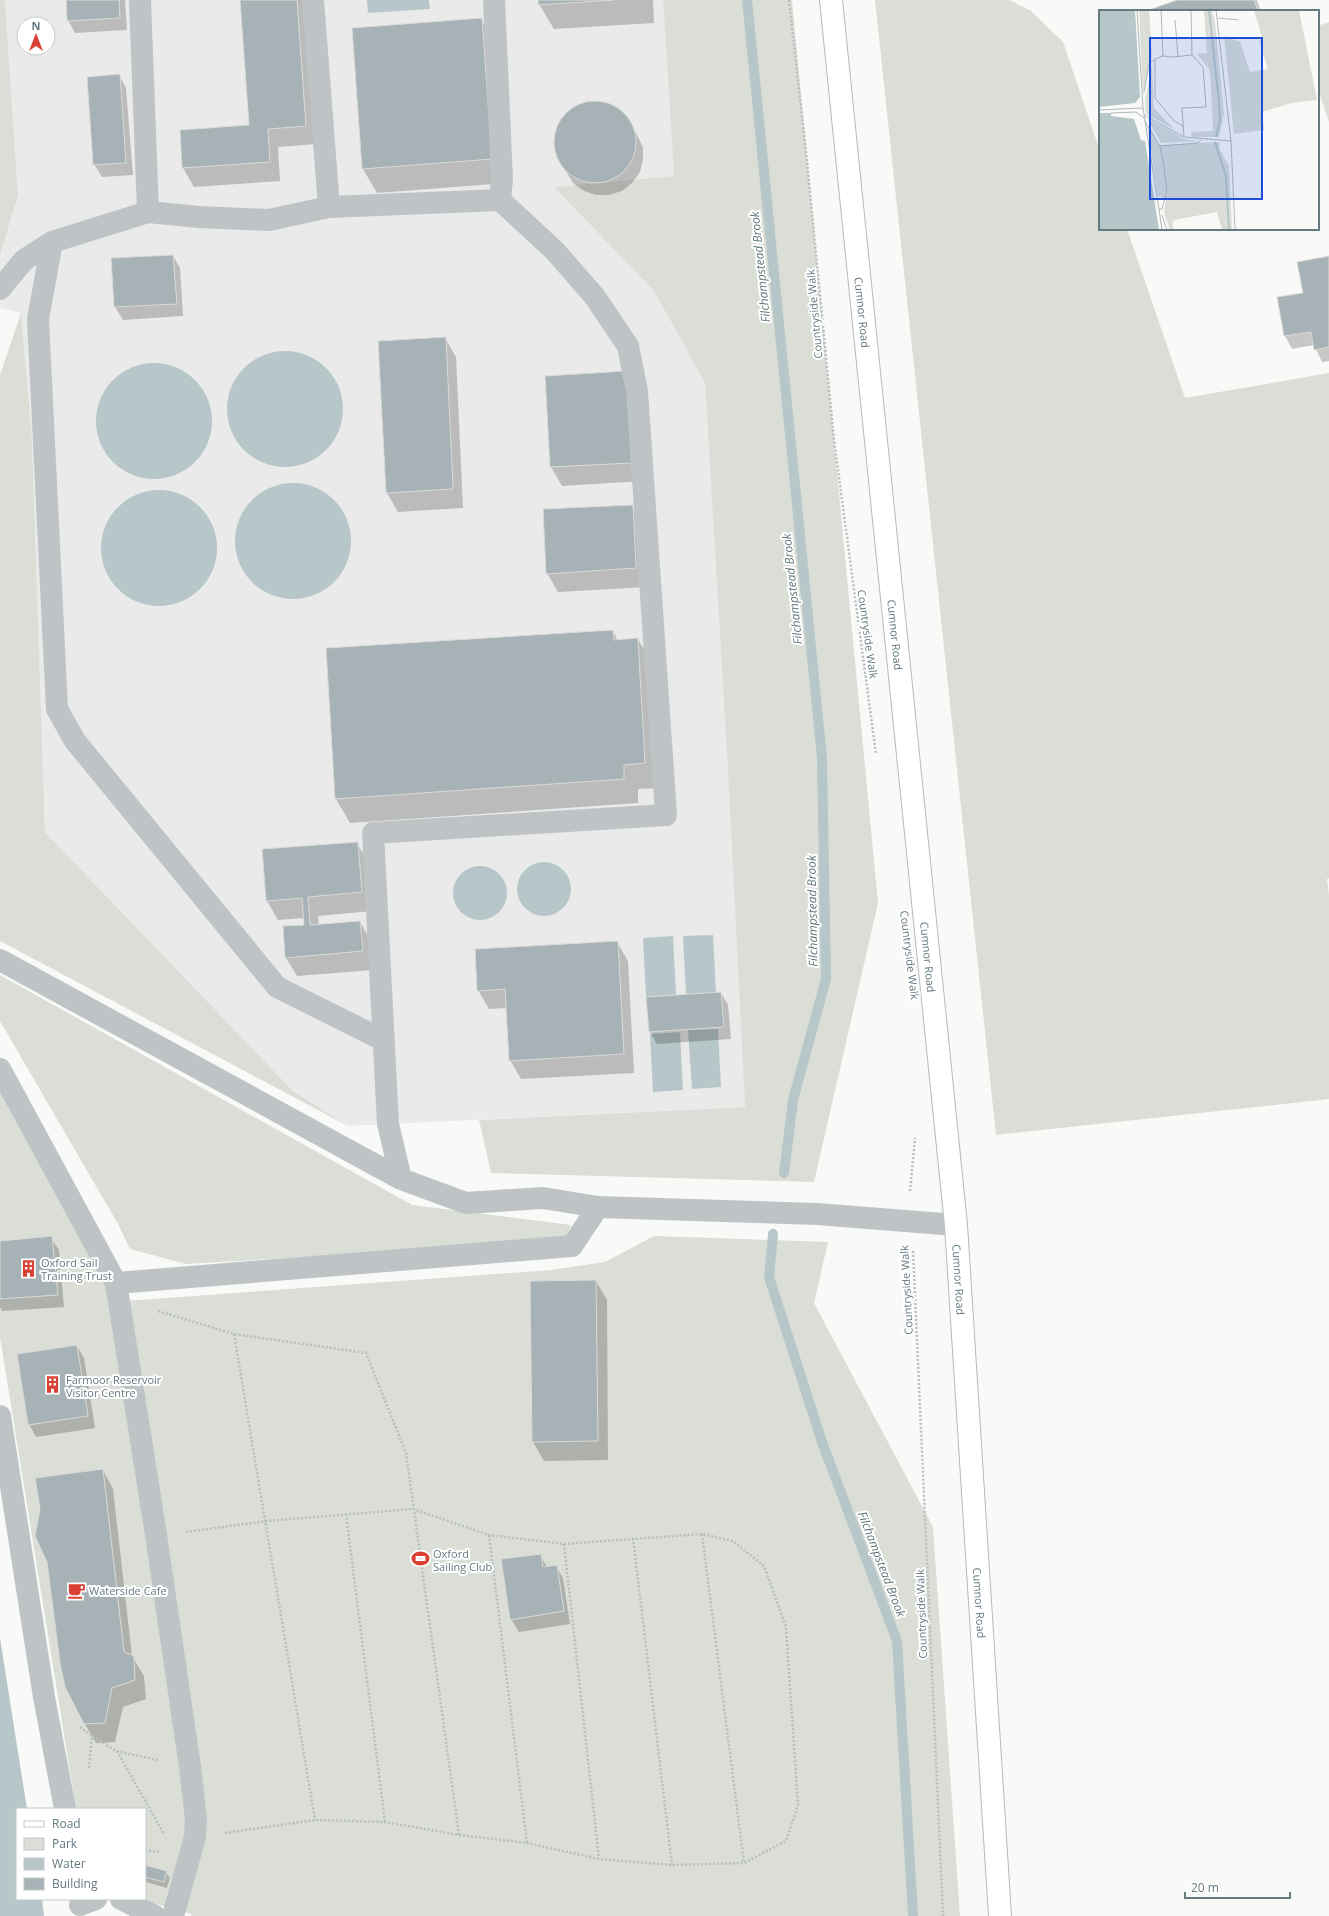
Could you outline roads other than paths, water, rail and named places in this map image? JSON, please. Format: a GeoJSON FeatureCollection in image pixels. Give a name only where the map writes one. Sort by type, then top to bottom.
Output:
{"type":"FeatureCollection","features":[{"type":"Feature","properties":{"kind":"main road","name":"Cumnor Road"},"geometry":{"type":"LineString","coordinates":[[831,0],[956,1225],[1000,1916]]}},
{"type":"Feature","properties":{"kind":"street"},"geometry":{"type":"LineString","coordinates":[[140,0],[148,212]]}},
{"type":"Feature","properties":{"kind":"street"},"geometry":{"type":"LineString","coordinates":[[313,0],[329,207]]}},
{"type":"Feature","properties":{"kind":"street"},"geometry":{"type":"LineString","coordinates":[[494,0],[502,179],[500,200]]}},
{"type":"Feature","properties":{"kind":"street"},"geometry":{"type":"LineString","coordinates":[[0,289],[24,260],[52,242],[148,212],[199,217],[270,220],[329,207],[500,200],[555,251],[595,297],[628,346],[637,391],[666,815],[373,834],[388,1124],[401,1179]]}},
{"type":"Feature","properties":{"kind":"street"},"geometry":{"type":"LineString","coordinates":[[52,242],[38,319],[57,709],[75,741],[277,987],[383,1040]]}},
{"type":"Feature","properties":{"kind":"street"},"geometry":{"type":"LineString","coordinates":[[0,960],[401,1179],[466,1203],[543,1198],[598,1207],[817,1214],[956,1225]]}},
{"type":"Feature","properties":{"kind":"street"},"geometry":{"type":"LineString","coordinates":[[0,1069],[116,1283],[156,1536],[190,1767],[196,1820],[195,1837],[173,1916]]}},
{"type":"Feature","properties":{"kind":"street"},"geometry":{"type":"LineString","coordinates":[[116,1283],[572,1246],[598,1207]]}},
{"type":"Feature","properties":{"kind":"street"},"geometry":{"type":"LineString","coordinates":[[0,1416],[44,1697],[65,1808]]}},
{"type":"Feature","properties":{"kind":"street"},"geometry":{"type":"LineString","coordinates":[[123,1900],[155,1916]]}},
{"type":"Feature","properties":{"kind":"water"},"geometry":{"type":"Polygon","coordinates":[[[367,0],[429,0],[430,9],[368,13],[367,0]]]}},
{"type":"Feature","properties":{"kind":"water"},"geometry":{"type":"Polygon","coordinates":[[[285,351],[307,356],[326,368],[338,387],[343,409],[338,431],[326,450],[307,462],[285,467],[263,462],[244,450],[232,431],[227,409],[232,387],[244,368],[263,356],[285,351]]]}},
{"type":"Feature","properties":{"kind":"water"},"geometry":{"type":"Polygon","coordinates":[[[154,363],[165,364],[176,368],[195,380],[207,399],[211,410],[211,432],[207,443],[195,462],[176,474],[165,478],[154,479],[143,478],[132,474],[113,462],[101,443],[97,432],[96,421],[97,410],[101,399],[113,380],[132,368],[143,364],[154,363]]]}},
{"type":"Feature","properties":{"kind":"water"},"geometry":{"type":"Polygon","coordinates":[[[293,483],[304,484],[315,488],[334,500],[346,519],[350,530],[350,552],[346,563],[334,582],[315,594],[304,598],[293,599],[282,598],[271,594],[252,582],[240,563],[236,552],[235,541],[236,530],[240,519],[252,500],[271,488],[282,484],[293,483]]]}},
{"type":"Feature","properties":{"kind":"water"},"geometry":{"type":"Polygon","coordinates":[[[159,490],[181,495],[200,507],[212,526],[217,548],[212,570],[200,589],[181,601],[159,606],[137,601],[118,589],[106,570],[101,548],[106,526],[118,507],[137,495],[159,490]]]}},
{"type":"Feature","properties":{"kind":"water"},"geometry":{"type":"Polygon","coordinates":[[[539,862],[549,862],[559,866],[567,874],[571,884],[571,894],[567,904],[559,912],[549,916],[539,916],[529,912],[521,904],[517,894],[517,884],[521,874],[529,866],[539,862]]]}},
{"type":"Feature","properties":{"kind":"water"},"geometry":{"type":"Polygon","coordinates":[[[475,866],[485,866],[495,870],[503,878],[507,888],[507,898],[503,908],[495,916],[485,920],[475,920],[465,916],[457,908],[453,898],[453,888],[457,878],[465,870],[475,866]]]}},
{"type":"Feature","properties":{"kind":"water"},"geometry":{"type":"Polygon","coordinates":[[[713,935],[716,993],[686,995],[683,936],[713,935]]]}},
{"type":"Feature","properties":{"kind":"water"},"geometry":{"type":"Polygon","coordinates":[[[673,936],[676,995],[646,997],[643,938],[673,936]]]}},
{"type":"Feature","properties":{"kind":"water"},"geometry":{"type":"Polygon","coordinates":[[[718,1029],[721,1087],[692,1089],[688,1030],[718,1029]]]}},
{"type":"Feature","properties":{"kind":"water"},"geometry":{"type":"Polygon","coordinates":[[[680,1032],[683,1090],[653,1092],[650,1034],[680,1032]]]}},
{"type":"Feature","properties":{"kind":"water"},"geometry":{"type":"Polygon","coordinates":[[[0,1638],[27,1808],[16,1808],[16,1900],[42,1900],[44,1916],[0,1916],[0,1638]]]}},
{"type":"Feature","properties":{"kind":"waterway","name":"Filchampstead Brook"},"geometry":{"type":"LineString","coordinates":[[747,0],[822,758],[826,979],[793,1100],[784,1173]]}},
{"type":"Feature","properties":{"kind":"waterway","name":"Filchampstead Brook"},"geometry":{"type":"LineString","coordinates":[[773,1234],[769,1277],[822,1442],[897,1641],[913,1916]]}},
{"type":"Feature","properties":{"kind":"place","name":"Oxford Sail Training Trust"},"geometry":{"type":"Point","coordinates":[28,1268]}},
{"type":"Feature","properties":{"kind":"place","name":"Farmoor Reservoir Visitor Centre"},"geometry":{"type":"Point","coordinates":[53,1385]}},
{"type":"Feature","properties":{"kind":"place","name":"Oxford Sailing Club"},"geometry":{"type":"Point","coordinates":[420,1559]}},
{"type":"Feature","properties":{"kind":"place","name":"Waterside Cafe"},"geometry":{"type":"Point","coordinates":[76,1590]}}]}
